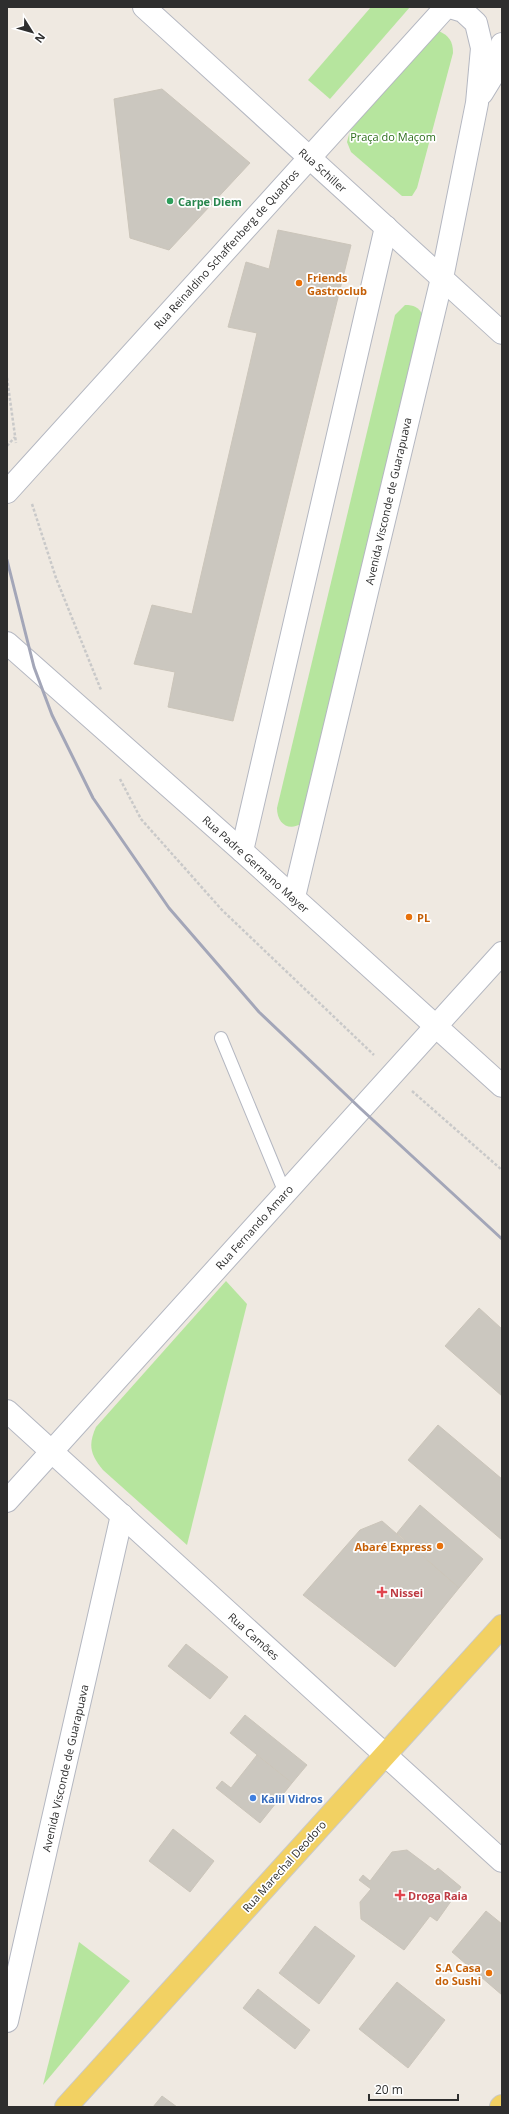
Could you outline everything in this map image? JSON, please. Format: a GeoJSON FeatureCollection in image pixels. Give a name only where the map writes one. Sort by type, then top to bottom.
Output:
{"type":"FeatureCollection","features":[{"type":"Feature","properties":{"kind":"main road","name":"Rua Marechal Deodoro"},"geometry":{"type":"LineString","coordinates":[[66,2107],[502,1626]]}},
{"type":"Feature","properties":{"kind":"street","name":"Rua Schiller"},"geometry":{"type":"LineString","coordinates":[[144,7],[502,333]]}},
{"type":"Feature","properties":{"kind":"street","name":"Rua Reinaldino Schaffenberg de Quadros"},"geometry":{"type":"LineString","coordinates":[[7,492],[446,7]]}},
{"type":"Feature","properties":{"kind":"street","name":"Avenida Visconde de Guarapuava"},"geometry":{"type":"LineString","coordinates":[[294,897],[442,278],[477,103],[482,48],[476,23],[463,11],[450,7]]}},
{"type":"Feature","properties":{"kind":"street","name":"Avenida Visconde de Guarapuava"},"geometry":{"type":"LineString","coordinates":[[477,103],[493,75],[502,44]]}},
{"type":"Feature","properties":{"kind":"street"},"geometry":{"type":"LineString","coordinates":[[242,851],[386,227]]}},
{"type":"Feature","properties":{"kind":"street","name":"Rua Padre Germano Mayer"},"geometry":{"type":"LineString","coordinates":[[7,643],[294,897],[502,1086]]}},
{"type":"Feature","properties":{"kind":"street","name":"Rua Fernando Amaro"},"geometry":{"type":"LineString","coordinates":[[7,1501],[502,953]]}},
{"type":"Feature","properties":{"kind":"street","name":"Rua Camões"},"geometry":{"type":"LineString","coordinates":[[7,1411],[502,1861]]}},
{"type":"Feature","properties":{"kind":"street","name":"Avenida Visconde de Guarapuava"},"geometry":{"type":"LineString","coordinates":[[7,2022],[122,1516]]}},
{"type":"Feature","properties":{"kind":"lane"},"geometry":{"type":"LineString","coordinates":[[222,1038],[284,1193]]}},
{"type":"Feature","properties":{"kind":"path"},"geometry":{"type":"LineString","coordinates":[[7,378],[15,437],[18,448]]}},
{"type":"Feature","properties":{"kind":"path"},"geometry":{"type":"LineString","coordinates":[[7,446],[15,437]]}},
{"type":"Feature","properties":{"kind":"path"},"geometry":{"type":"LineString","coordinates":[[34,510],[56,578],[102,691]]}},
{"type":"Feature","properties":{"kind":"path"},"geometry":{"type":"LineString","coordinates":[[120,782],[141,819],[222,910],[374,1055]]}},
{"type":"Feature","properties":{"kind":"path"},"geometry":{"type":"LineString","coordinates":[[413,1092],[502,1170]]}},
{"type":"Feature","properties":{"kind":"green space"},"geometry":{"type":"Polygon","coordinates":[[[371,7],[410,7],[330,99],[308,80],[371,7]]]}},
{"type":"Feature","properties":{"kind":"green space","name":"Praça do Maçom"},"geometry":{"type":"Polygon","coordinates":[[[439,31],[450,39],[453,53],[417,188],[412,196],[402,196],[351,152],[347,142],[350,131],[430,32],[439,31]]]}},
{"type":"Feature","properties":{"kind":"green space"},"geometry":{"type":"Polygon","coordinates":[[[405,305],[416,307],[423,315],[302,823],[293,827],[288,826],[281,822],[277,808],[395,315],[405,305]]]}},
{"type":"Feature","properties":{"kind":"green space"},"geometry":{"type":"Polygon","coordinates":[[[226,1281],[247,1304],[187,1545],[103,1470],[95,1459],[91,1444],[96,1427],[226,1281]]]}},
{"type":"Feature","properties":{"kind":"green space"},"geometry":{"type":"Polygon","coordinates":[[[79,1942],[130,1981],[43,2085],[79,1942]]]}},
{"type":"Feature","properties":{"kind":"building","name":"Carpe Diem"},"geometry":{"type":"Polygon","coordinates":[[[162,89],[250,163],[169,250],[130,238],[114,99],[162,89]]]}},
{"type":"Feature","properties":{"kind":"building"},"geometry":{"type":"Polygon","coordinates":[[[278,230],[351,245],[233,721],[168,707],[175,672],[134,664],[152,605],[192,614],[257,333],[228,327],[246,262],[269,269],[278,230]]]}},
{"type":"Feature","properties":{"kind":"building"},"geometry":{"type":"Polygon","coordinates":[[[479,1308],[502,1329],[502,1396],[445,1346],[479,1308]]]}},
{"type":"Feature","properties":{"kind":"building"},"geometry":{"type":"Polygon","coordinates":[[[438,1425],[502,1479],[502,1540],[408,1460],[438,1425]]]}},
{"type":"Feature","properties":{"kind":"building","name":"Abaré Express"},"geometry":{"type":"Polygon","coordinates":[[[420,1505],[483,1559],[459,1588],[397,1533],[420,1505]]]}},
{"type":"Feature","properties":{"kind":"building","name":"Nissei"},"geometry":{"type":"Polygon","coordinates":[[[382,1521],[459,1588],[395,1667],[303,1595],[360,1530],[382,1521]]]}},
{"type":"Feature","properties":{"kind":"building"},"geometry":{"type":"Polygon","coordinates":[[[186,1644],[228,1677],[210,1699],[168,1666],[186,1644]]]}},
{"type":"Feature","properties":{"kind":"building"},"geometry":{"type":"Polygon","coordinates":[[[245,1715],[307,1765],[292,1783],[230,1733],[245,1715]]]}},
{"type":"Feature","properties":{"kind":"building"},"geometry":{"type":"Polygon","coordinates":[[[257,1755],[292,1783],[260,1823],[216,1788],[222,1781],[231,1788],[257,1755]]]}},
{"type":"Feature","properties":{"kind":"building"},"geometry":{"type":"Polygon","coordinates":[[[173,1829],[214,1861],[190,1892],[149,1861],[173,1829]]]}},
{"type":"Feature","properties":{"kind":"building"},"geometry":{"type":"Polygon","coordinates":[[[407,1850],[435,1871],[438,1868],[461,1887],[437,1921],[430,1916],[404,1950],[361,1919],[360,1902],[371,1889],[359,1880],[363,1875],[370,1881],[392,1852],[407,1850]]]}},
{"type":"Feature","properties":{"kind":"building","name":"S.A Casa do Sushi"},"geometry":{"type":"Polygon","coordinates":[[[486,1911],[502,1924],[502,1995],[452,1952],[486,1911]]]}},
{"type":"Feature","properties":{"kind":"building"},"geometry":{"type":"Polygon","coordinates":[[[315,1926],[355,1956],[319,2004],[279,1973],[315,1926]]]}},
{"type":"Feature","properties":{"kind":"building"},"geometry":{"type":"Polygon","coordinates":[[[397,1982],[445,2020],[408,2068],[359,2029],[397,1982]]]}},
{"type":"Feature","properties":{"kind":"building"},"geometry":{"type":"Polygon","coordinates":[[[258,1989],[310,2030],[295,2049],[243,2008],[258,1989]]]}},
{"type":"Feature","properties":{"kind":"building"},"geometry":{"type":"Polygon","coordinates":[[[162,2096],[177,2107],[153,2107],[162,2096]]]}},
{"type":"Feature","properties":{"kind":"railway"},"geometry":{"type":"LineString","coordinates":[[7,560],[34,667],[52,715],[93,798],[169,908],[259,1012],[361,1109],[502,1239]]}},
{"type":"Feature","properties":{"kind":"place","name":"Carpe Diem"},"geometry":{"type":"Point","coordinates":[170,201]}},
{"type":"Feature","properties":{"kind":"place","name":"Friends Gastroclub"},"geometry":{"type":"Point","coordinates":[299,283]}},
{"type":"Feature","properties":{"kind":"place","name":"PL"},"geometry":{"type":"Point","coordinates":[409,917]}},
{"type":"Feature","properties":{"kind":"place","name":"Abaré Express"},"geometry":{"type":"Point","coordinates":[440,1546]}},
{"type":"Feature","properties":{"kind":"place","name":"Nissei"},"geometry":{"type":"Point","coordinates":[382,1592]}},
{"type":"Feature","properties":{"kind":"place","name":"Kalil Vidros"},"geometry":{"type":"Point","coordinates":[253,1798]}},
{"type":"Feature","properties":{"kind":"place","name":"Droga Raia"},"geometry":{"type":"Point","coordinates":[400,1895]}},
{"type":"Feature","properties":{"kind":"place","name":"S.A Casa do Sushi"},"geometry":{"type":"Point","coordinates":[489,1973]}}]}
